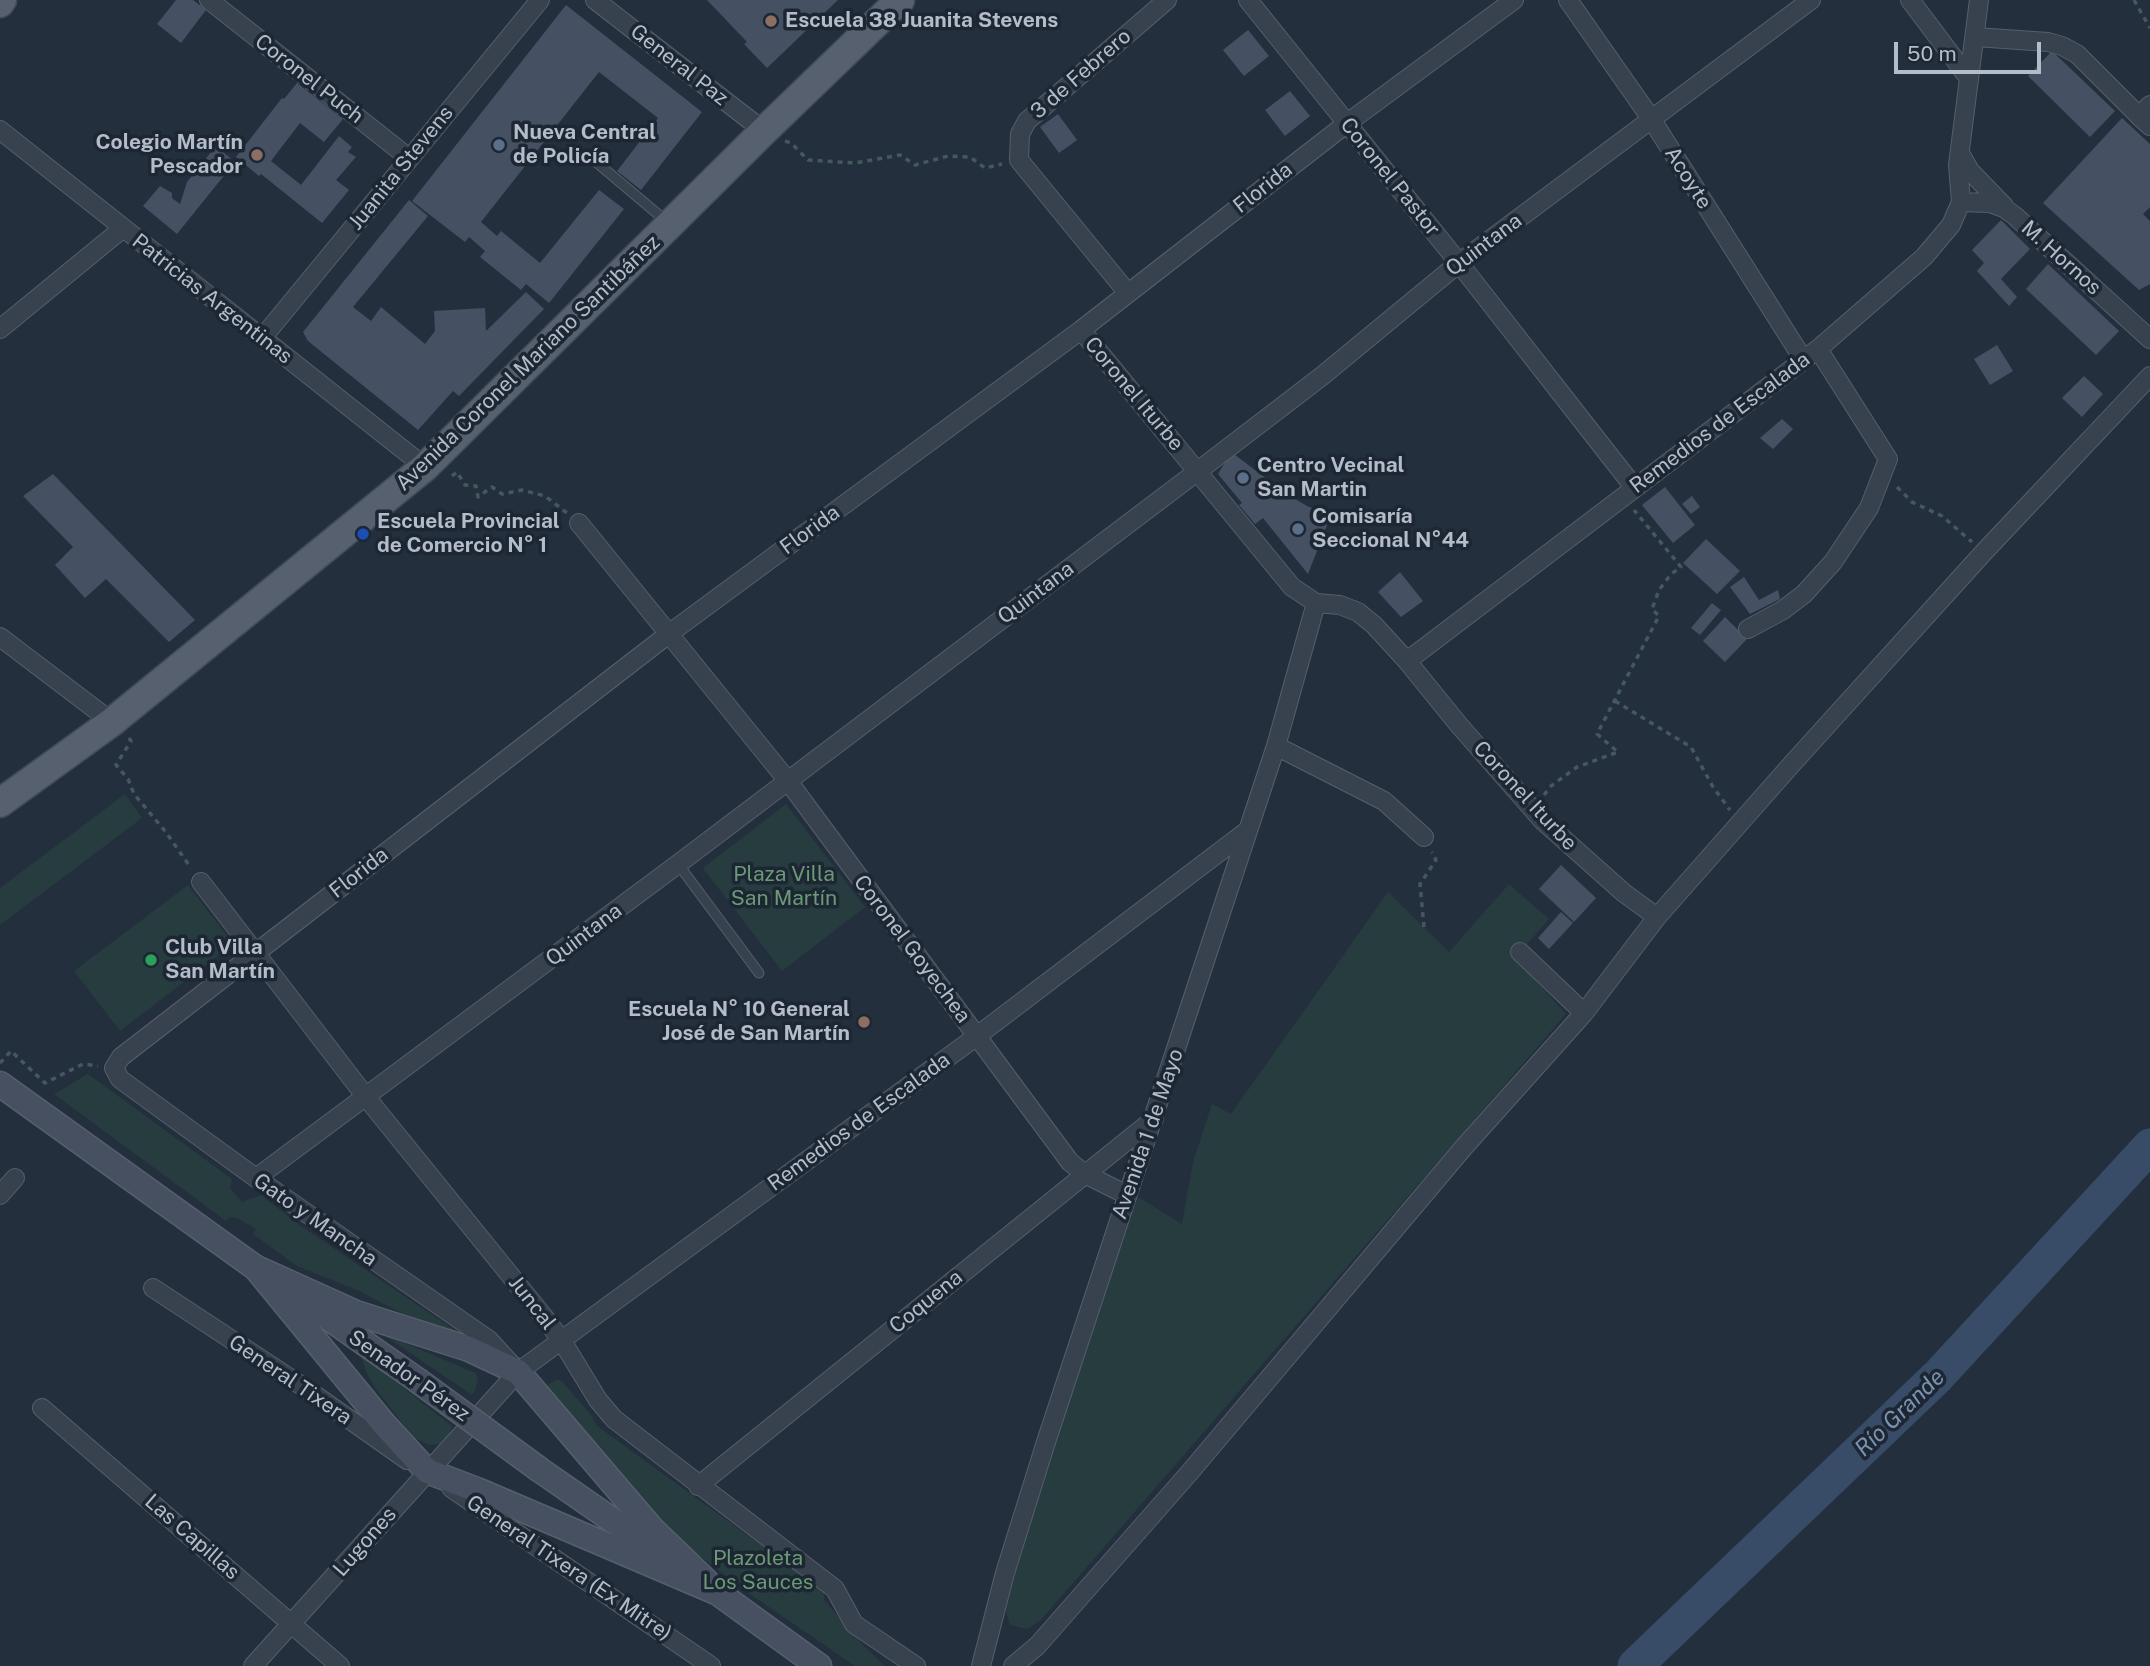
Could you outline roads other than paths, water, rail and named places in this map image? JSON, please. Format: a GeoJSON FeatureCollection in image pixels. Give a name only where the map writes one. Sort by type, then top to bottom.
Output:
{"type":"FeatureCollection","features":[{"type":"Feature","properties":{"kind":"main road","name":"Avenida Coronel Mariano Santibáñez"},"geometry":{"type":"LineString","coordinates":[[0,803],[112,722],[437,473],[670,225],[900,0]]}},
{"type":"Feature","properties":{"kind":"main road","name":"Senador Pérez"},"geometry":{"type":"LineString","coordinates":[[0,1084],[819,1666]]}},
{"type":"Feature","properties":{"kind":"main road"},"geometry":{"type":"LineString","coordinates":[[255,1267],[356,1313],[469,1349],[518,1372],[652,1529],[716,1592]]}},
{"type":"Feature","properties":{"kind":"main road"},"geometry":{"type":"LineString","coordinates":[[255,1267],[359,1395],[427,1471],[490,1495],[716,1592]]}},
{"type":"Feature","properties":{"kind":"street","name":"Coronel Puch"},"geometry":{"type":"LineString","coordinates":[[209,0],[409,158]]}},
{"type":"Feature","properties":{"kind":"street","name":"Juanita Stevens"},"geometry":{"type":"LineString","coordinates":[[263,337],[540,0]]}},
{"type":"Feature","properties":{"kind":"street","name":"General Paz"},"geometry":{"type":"LineString","coordinates":[[595,0],[764,131]]}},
{"type":"Feature","properties":{"kind":"street","name":"3 de Febrero"},"geometry":{"type":"LineString","coordinates":[[1127,292],[1019,160],[1020,134],[1027,121],[1167,0]]}},
{"type":"Feature","properties":{"kind":"street","name":"Coronel Pastor"},"geometry":{"type":"LineString","coordinates":[[1248,0],[1459,263],[1634,488]]}},
{"type":"Feature","properties":{"kind":"street","name":"Florida"},"geometry":{"type":"LineString","coordinates":[[114,1068],[121,1057],[670,633],[1081,330],[1346,124],[1514,0]]}},
{"type":"Feature","properties":{"kind":"street","name":"Acoyte"},"geometry":{"type":"LineString","coordinates":[[1568,0],[1652,120],[1803,359]]}},
{"type":"Feature","properties":{"kind":"street","name":"Quintana"},"geometry":{"type":"LineString","coordinates":[[256,1178],[678,864],[1198,471],[1322,376],[1459,263],[1811,0]]}},
{"type":"Feature","properties":{"kind":"street"},"geometry":{"type":"LineString","coordinates":[[1910,0],[1968,77]]}},
{"type":"Feature","properties":{"kind":"street"},"geometry":{"type":"LineString","coordinates":[[1961,202],[1959,151],[1979,0]]}},
{"type":"Feature","properties":{"kind":"street"},"geometry":{"type":"LineString","coordinates":[[1975,37],[2048,42],[2062,46],[2077,54],[2146,116]]}},
{"type":"Feature","properties":{"kind":"street","name":"Patricias Argentinas"},"geometry":{"type":"LineString","coordinates":[[0,130],[122,229],[437,473]]}},
{"type":"Feature","properties":{"kind":"street"},"geometry":{"type":"LineString","coordinates":[[1959,151],[1978,180],[2012,214]]}},
{"type":"Feature","properties":{"kind":"street","name":"Remedios de Escalada"},"geometry":{"type":"LineString","coordinates":[[1407,661],[1818,349],[1924,257],[1951,225],[1961,202]]}},
{"type":"Feature","properties":{"kind":"street","name":"M. Hornos"},"geometry":{"type":"LineString","coordinates":[[1961,202],[1990,204],[2012,214],[2150,339]]}},
{"type":"Feature","properties":{"kind":"street"},"geometry":{"type":"LineString","coordinates":[[0,329],[122,229]]}},
{"type":"Feature","properties":{"kind":"street","name":"Coronel Iturbe"},"geometry":{"type":"LineString","coordinates":[[1081,330],[1292,587],[1317,603]]}},
{"type":"Feature","properties":{"kind":"street"},"geometry":{"type":"LineString","coordinates":[[1748,629],[1783,610],[1804,594],[1833,562],[1869,508],[1881,483],[1888,458],[1818,349]]}},
{"type":"Feature","properties":{"kind":"street"},"geometry":{"type":"LineString","coordinates":[[1013,1666],[1037,1646],[1191,1472],[1464,1147],[1584,1013],[1657,917],[1741,821],[1984,552],[2150,376]]}},
{"type":"Feature","properties":{"kind":"street","name":"Coronel Goyechea"},"geometry":{"type":"LineString","coordinates":[[579,523],[788,781],[1070,1163],[1085,1174],[1127,1195]]}},
{"type":"Feature","properties":{"kind":"street"},"geometry":{"type":"LineString","coordinates":[[1317,603],[1340,605],[1358,612],[1374,625],[1407,661]]}},
{"type":"Feature","properties":{"kind":"street","name":"Avenida 1 de Mayo"},"geometry":{"type":"LineString","coordinates":[[981,1666],[1004,1573],[1276,746],[1317,603]]}},
{"type":"Feature","properties":{"kind":"street"},"geometry":{"type":"LineString","coordinates":[[0,637],[112,722]]}},
{"type":"Feature","properties":{"kind":"street","name":"Coronel Iturbe"},"geometry":{"type":"LineString","coordinates":[[1407,661],[1542,820],[1623,893],[1657,917]]}},
{"type":"Feature","properties":{"kind":"street"},"geometry":{"type":"LineString","coordinates":[[1276,746],[1384,801],[1424,837]]}},
{"type":"Feature","properties":{"kind":"street","name":"Remedios de Escalada"},"geometry":{"type":"LineString","coordinates":[[475,1417],[518,1372],[977,1036],[1247,831]]}},
{"type":"Feature","properties":{"kind":"street","name":"Juncal"},"geometry":{"type":"LineString","coordinates":[[201,882],[366,1097],[562,1341],[598,1400],[614,1419],[835,1589],[854,1624],[914,1665]]}},
{"type":"Feature","properties":{"kind":"street"},"geometry":{"type":"LineString","coordinates":[[1520,952],[1584,1013]]}},
{"type":"Feature","properties":{"kind":"street","name":"Gato y Mancha"},"geometry":{"type":"LineString","coordinates":[[114,1068],[120,1079],[256,1178],[489,1340],[518,1372]]}},
{"type":"Feature","properties":{"kind":"street","name":"Coquena"},"geometry":{"type":"LineString","coordinates":[[698,1486],[1154,1119]]}},
{"type":"Feature","properties":{"kind":"street"},"geometry":{"type":"LineString","coordinates":[[0,1195],[15,1178]]}},
{"type":"Feature","properties":{"kind":"street","name":"General Tixera"},"geometry":{"type":"LineString","coordinates":[[153,1288],[305,1388],[411,1463],[427,1471]]}},
{"type":"Feature","properties":{"kind":"street","name":"Las Capillas"},"geometry":{"type":"LineString","coordinates":[[43,1408],[340,1666]]}},
{"type":"Feature","properties":{"kind":"street","name":"Lugones"},"geometry":{"type":"LineString","coordinates":[[253,1666],[475,1417]]}},
{"type":"Feature","properties":{"kind":"street","name":"General Tixera (Ex Mitre)"},"geometry":{"type":"LineString","coordinates":[[427,1471],[711,1666]]}},
{"type":"Feature","properties":{"kind":"lane"},"geometry":{"type":"LineString","coordinates":[[589,156],[670,225]]}},
{"type":"Feature","properties":{"kind":"lane"},"geometry":{"type":"LineString","coordinates":[[678,864],[759,973]]}},
{"type":"Feature","properties":{"kind":"waterway","name":"Río Grande"},"geometry":{"type":"LineString","coordinates":[[1635,1666],[1938,1376],[2150,1146]]}},
{"type":"Feature","properties":{"kind":"place","name":"Escuela 38 Juanita Stevens"},"geometry":{"type":"Point","coordinates":[771,21]}},
{"type":"Feature","properties":{"kind":"place","name":"Nueva Central de Policía"},"geometry":{"type":"Point","coordinates":[499,145]}},
{"type":"Feature","properties":{"kind":"place","name":"Colegio Martín Pescador"},"geometry":{"type":"Point","coordinates":[257,155]}},
{"type":"Feature","properties":{"kind":"place","name":"Centro Vecinal San Martin"},"geometry":{"type":"Point","coordinates":[1243,478]}},
{"type":"Feature","properties":{"kind":"place","name":"Comisaría Seccional N°44"},"geometry":{"type":"Point","coordinates":[1298,529]}},
{"type":"Feature","properties":{"kind":"place","name":"Escuela Provincial de Comercio N° 1"},"geometry":{"type":"Point","coordinates":[363,534]}},
{"type":"Feature","properties":{"kind":"place","name":"Club Villa San Martín"},"geometry":{"type":"Point","coordinates":[151,960]}},
{"type":"Feature","properties":{"kind":"place","name":"Escuela N° 10 General José de San Martín"},"geometry":{"type":"Point","coordinates":[864,1022]}},
{"type":"Feature","properties":{"kind":"park label","name":"Plaza Villa San Martín"},"geometry":{"type":"Point","coordinates":[784,887]}},
{"type":"Feature","properties":{"kind":"park label","name":"Plazoleta Los Sauces"},"geometry":{"type":"Point","coordinates":[758,1571]}}]}
